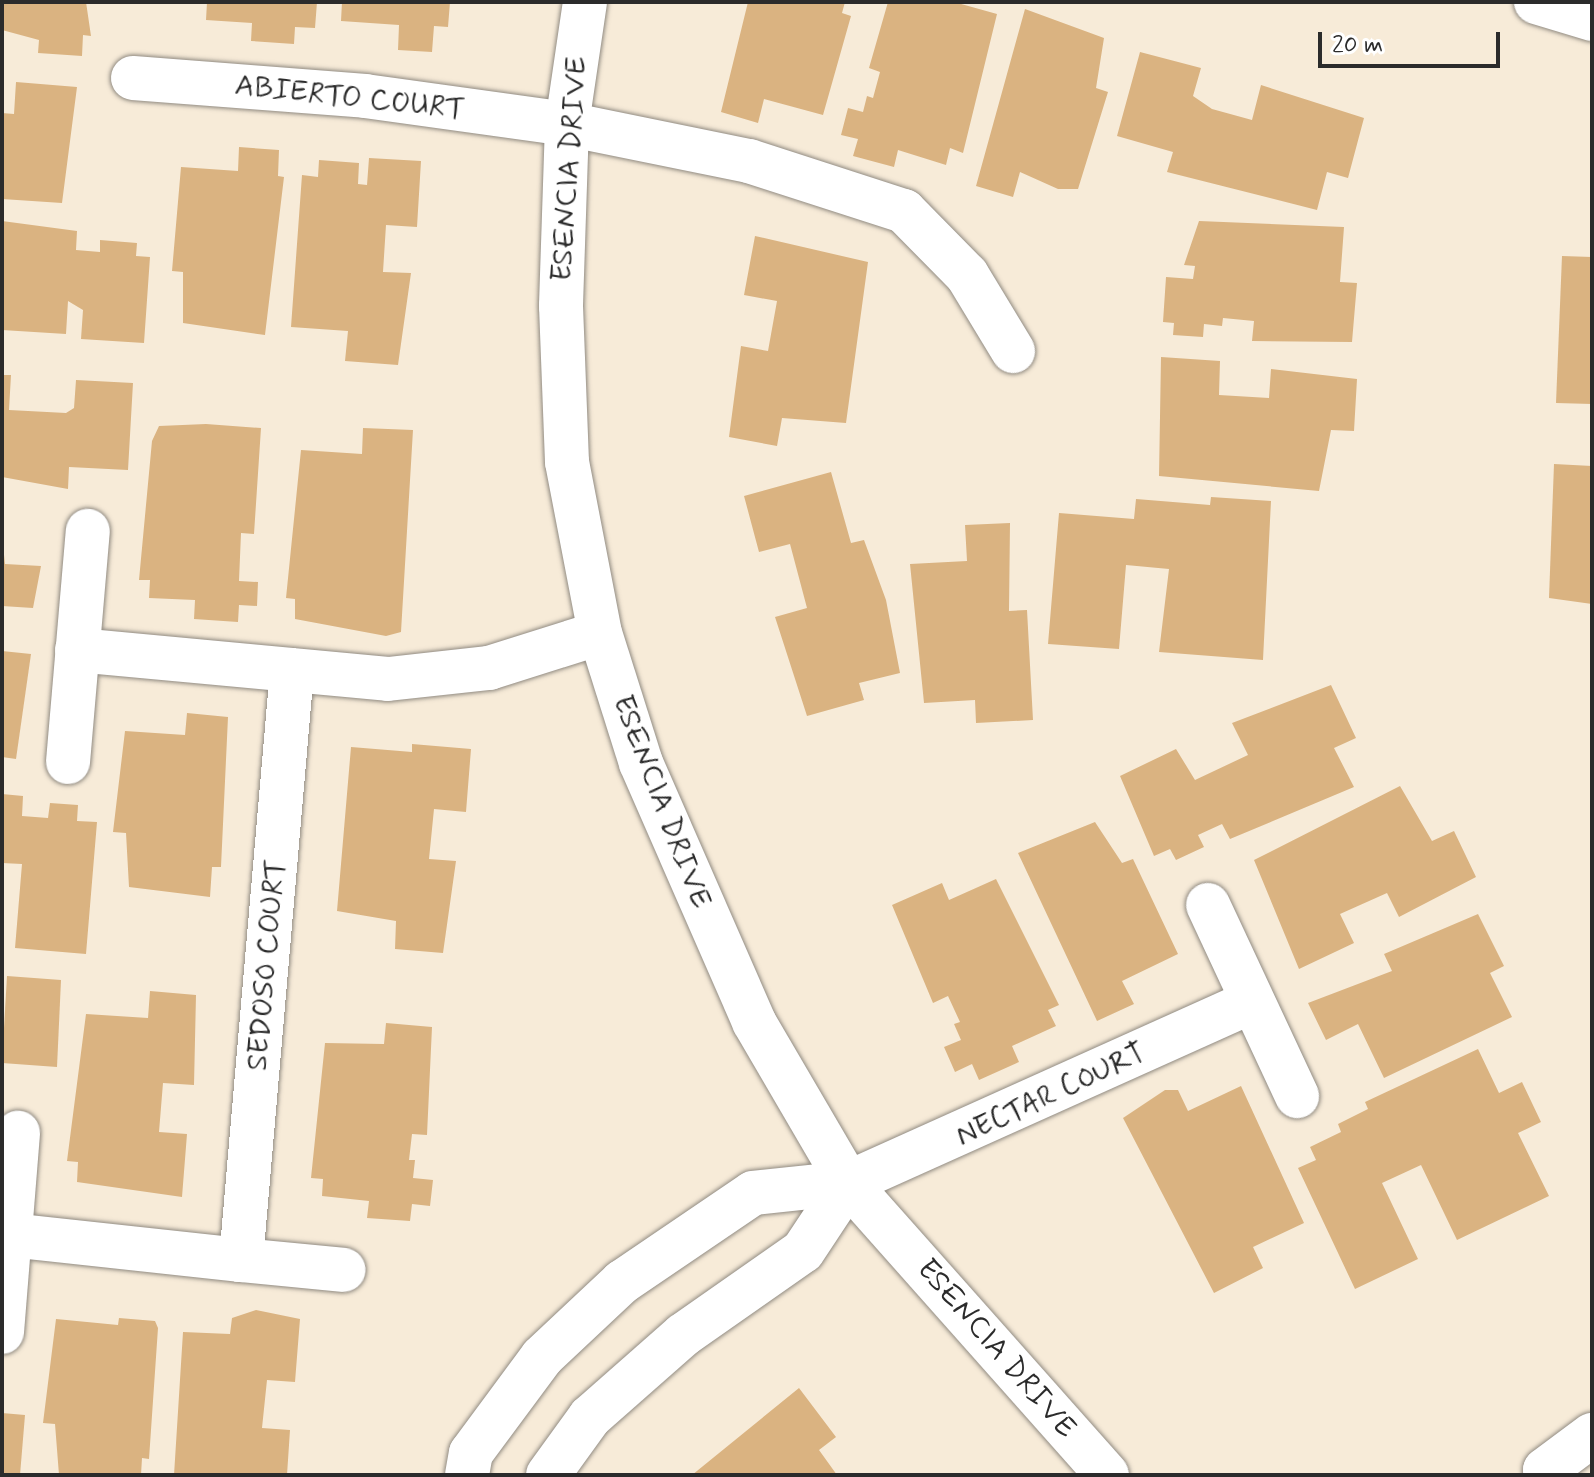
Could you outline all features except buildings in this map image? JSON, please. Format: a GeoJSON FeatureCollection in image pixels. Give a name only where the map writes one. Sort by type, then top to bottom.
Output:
{"type":"FeatureCollection","features":[{"type":"Feature","properties":{"kind":"street","name":"ESENCIA DRIVE"},"geometry":{"type":"LineString","coordinates":[[585,2],[567,124],[561,306],[567,462],[600,633],[691,891],[754,1022],[848,1183],[1107,1475]]}},
{"type":"Feature","properties":{"kind":"street"},"geometry":{"type":"LineString","coordinates":[[1536,2],[1592,19]]}},
{"type":"Feature","properties":{"kind":"street","name":"ABIERTO COURT"},"geometry":{"type":"LineString","coordinates":[[133,78],[365,96],[567,124],[749,161],[904,211],[967,275],[1013,351]]}},
{"type":"Feature","properties":{"kind":"street"},"geometry":{"type":"LineString","coordinates":[[68,762],[88,531]]}},
{"type":"Feature","properties":{"kind":"street"},"geometry":{"type":"LineString","coordinates":[[77,650],[388,679],[489,668],[600,633]]}},
{"type":"Feature","properties":{"kind":"street","name":"SEDOSO COURT"},"geometry":{"type":"LineString","coordinates":[[241,1260],[292,670]]}},
{"type":"Feature","properties":{"kind":"street"},"geometry":{"type":"LineString","coordinates":[[1208,905],[1297,1096]]}},
{"type":"Feature","properties":{"kind":"street","name":"NECTAR COURT"},"geometry":{"type":"LineString","coordinates":[[848,1183],[1251,1002]]}},
{"type":"Feature","properties":{"kind":"street"},"geometry":{"type":"LineString","coordinates":[[2,1332],[18,1133]]}},
{"type":"Feature","properties":{"kind":"street"},"geometry":{"type":"LineString","coordinates":[[467,1475],[471,1453],[542,1357],[622,1282],[753,1193],[848,1183]]}},
{"type":"Feature","properties":{"kind":"street"},"geometry":{"type":"LineString","coordinates":[[548,1475],[590,1417],[683,1335],[803,1251],[848,1183]]}},
{"type":"Feature","properties":{"kind":"street"},"geometry":{"type":"LineString","coordinates":[[10,1235],[344,1270]]}},
{"type":"Feature","properties":{"kind":"street"},"geometry":{"type":"LineString","coordinates":[[1548,1472],[1592,1435]]}}]}
